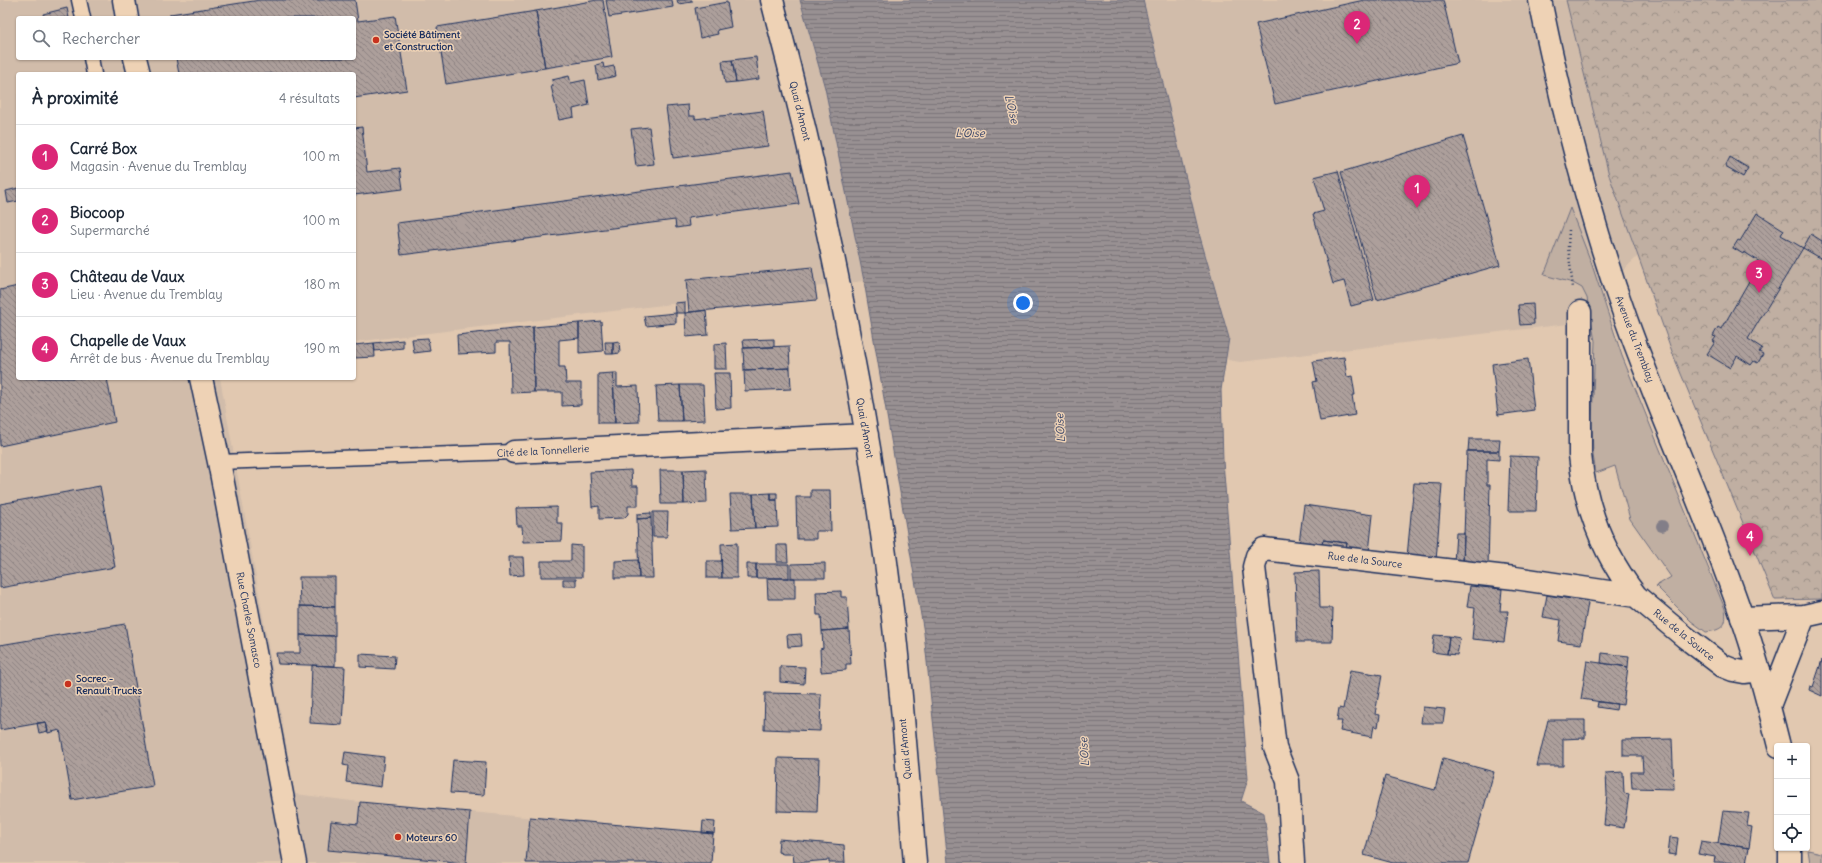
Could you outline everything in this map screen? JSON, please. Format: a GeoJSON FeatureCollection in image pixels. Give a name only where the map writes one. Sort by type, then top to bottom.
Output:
{"type":"FeatureCollection","features":[{"type":"Feature","properties":{"kind":"street"},"geometry":{"type":"LineString","coordinates":[[124,0],[127,16]]}},
{"type":"Feature","properties":{"kind":"street","name":"Quai d'Amont"},"geometry":{"type":"LineString","coordinates":[[772,0],[819,186],[867,435],[892,608],[915,863]]}},
{"type":"Feature","properties":{"kind":"street","name":"Avenue du Tremblay"},"geometry":{"type":"LineString","coordinates":[[1540,0],[1552,59],[1577,159],[1615,287],[1636,347],[1742,618],[1759,670],[1778,743]]}},
{"type":"Feature","properties":{"kind":"street"},"geometry":{"type":"LineString","coordinates":[[136,60],[138,72]]}},
{"type":"Feature","properties":{"kind":"street"},"geometry":{"type":"LineString","coordinates":[[1580,312],[1580,447],[1582,476],[1591,511],[1598,530],[1622,576],[1636,596]]}},
{"type":"Feature","properties":{"kind":"street","name":"Rue Charles Somasco"},"geometry":{"type":"LineString","coordinates":[[201,380],[219,462],[295,863]]}},
{"type":"Feature","properties":{"kind":"street","name":"Cité de la Tonnellerie"},"geometry":{"type":"LineString","coordinates":[[514,452],[867,435]]}},
{"type":"Feature","properties":{"kind":"street","name":"Rue de la Source"},"geometry":{"type":"LineString","coordinates":[[1293,863],[1288,781],[1276,748],[1254,567],[1257,556],[1264,549],[1515,578],[1636,596],[1685,637],[1723,666],[1744,672],[1759,670]]}},
{"type":"Feature","properties":{"kind":"street"},"geometry":{"type":"LineString","coordinates":[[1742,618],[1813,614],[1769,706]]}},
{"type":"Feature","properties":{"kind":"street"},"geometry":{"type":"LineString","coordinates":[[1790,851],[1790,863]]}},
{"type":"Feature","properties":{"kind":"lane"},"geometry":{"type":"LineString","coordinates":[[79,0],[83,16]]}},
{"type":"Feature","properties":{"kind":"lane"},"geometry":{"type":"LineString","coordinates":[[91,60],[94,72]]}},
{"type":"Feature","properties":{"kind":"lane","name":"Cité de la Tonnellerie"},"geometry":{"type":"LineString","coordinates":[[219,462],[514,452]]}},
{"type":"Feature","properties":{"kind":"shaded area"},"geometry":{"type":"Polygon","coordinates":[[[0,0],[800,0],[825,88],[864,281],[356,342],[356,72],[16,72],[16,380],[220,380],[295,794],[360,802],[714,834],[711,863],[0,863],[0,0]]]}},
{"type":"Feature","properties":{"kind":"shaded area"},"geometry":{"type":"Polygon","coordinates":[[[1143,0],[1566,0],[1609,175],[1638,256],[1568,324],[1240,362],[1228,360],[1143,0]]]}},
{"type":"Feature","properties":{"kind":"green space"},"geometry":{"type":"Polygon","coordinates":[[[1566,0],[1822,0],[1822,599],[1775,600],[1674,357],[1609,175],[1566,0]]]}},
{"type":"Feature","properties":{"kind":"green space"},"geometry":{"type":"Polygon","coordinates":[[[1570,208],[1591,262],[1622,356],[1725,609],[1725,623],[1716,630],[1706,632],[1691,621],[1656,586],[1671,577],[1630,519],[1615,466],[1596,473],[1593,455],[1592,423],[1595,341],[1587,298],[1582,288],[1573,283],[1544,275],[1570,208]]]}},
{"type":"Feature","properties":{"kind":"green space"},"geometry":{"type":"Polygon","coordinates":[[[1808,851],[1822,853],[1822,863],[1810,863],[1808,851]]]}},
{"type":"Feature","properties":{"kind":"water"},"geometry":{"type":"Polygon","coordinates":[[[800,0],[1143,0],[1200,237],[1229,338],[1221,390],[1223,461],[1248,779],[1241,801],[1264,813],[1270,863],[948,863],[924,633],[864,281],[825,88],[800,0]]]}},
{"type":"Feature","properties":{"kind":"building","name":"Société Bâtiment et Construction"},"geometry":{"type":"Polygon","coordinates":[[[260,0],[355,0],[358,21],[395,16],[407,90],[356,98],[356,72],[179,72],[176,60],[356,60],[356,16],[170,16],[170,14],[260,0]]]}},
{"type":"Feature","properties":{"kind":"building"},"geometry":{"type":"Polygon","coordinates":[[[603,0],[612,57],[545,68],[536,11],[603,0]]]}},
{"type":"Feature","properties":{"kind":"building"},"geometry":{"type":"Polygon","coordinates":[[[606,0],[672,0],[673,7],[609,17],[606,0]]]}},
{"type":"Feature","properties":{"kind":"building"},"geometry":{"type":"Polygon","coordinates":[[[677,0],[692,0],[692,2],[678,4],[677,0]]]}},
{"type":"Feature","properties":{"kind":"building"},"geometry":{"type":"Polygon","coordinates":[[[1364,0],[1443,0],[1458,63],[1275,104],[1256,24],[1364,0]]]}},
{"type":"Feature","properties":{"kind":"building"},"geometry":{"type":"Polygon","coordinates":[[[727,2],[731,27],[717,30],[718,34],[700,38],[695,8],[727,2]]]}},
{"type":"Feature","properties":{"kind":"building"},"geometry":{"type":"Polygon","coordinates":[[[67,8],[69,16],[44,16],[43,14],[67,8]]]}},
{"type":"Feature","properties":{"kind":"building"},"geometry":{"type":"Polygon","coordinates":[[[536,11],[545,68],[446,84],[437,27],[536,11]]]}},
{"type":"Feature","properties":{"kind":"building"},"geometry":{"type":"Polygon","coordinates":[[[756,57],[759,79],[736,82],[732,60],[756,57]]]}},
{"type":"Feature","properties":{"kind":"building"},"geometry":{"type":"Polygon","coordinates":[[[732,60],[736,82],[725,83],[722,61],[732,60]]]}},
{"type":"Feature","properties":{"kind":"building"},"geometry":{"type":"Polygon","coordinates":[[[603,63],[604,68],[614,66],[616,76],[598,80],[596,65],[603,63]]]}},
{"type":"Feature","properties":{"kind":"building"},"geometry":{"type":"Polygon","coordinates":[[[569,76],[571,83],[585,80],[589,105],[573,109],[574,117],[559,120],[551,86],[553,86],[552,80],[569,76]]]}},
{"type":"Feature","properties":{"kind":"building"},"geometry":{"type":"Polygon","coordinates":[[[688,105],[689,116],[695,116],[695,119],[763,111],[768,146],[673,158],[666,107],[688,105]]]}},
{"type":"Feature","properties":{"kind":"building"},"geometry":{"type":"Polygon","coordinates":[[[362,127],[367,172],[400,168],[403,189],[356,195],[356,128],[362,127]]]}},
{"type":"Feature","properties":{"kind":"building"},"geometry":{"type":"Polygon","coordinates":[[[649,127],[654,164],[636,166],[631,129],[649,127]]]}},
{"type":"Feature","properties":{"kind":"building"},"geometry":{"type":"Polygon","coordinates":[[[1463,136],[1500,265],[1377,300],[1341,172],[1463,136]]]}},
{"type":"Feature","properties":{"kind":"building"},"geometry":{"type":"Polygon","coordinates":[[[1730,157],[1748,168],[1743,177],[1725,167],[1730,157]]]}},
{"type":"Feature","properties":{"kind":"building"},"geometry":{"type":"Polygon","coordinates":[[[792,171],[799,204],[688,218],[689,226],[676,228],[675,220],[401,255],[397,223],[792,171]]]}},
{"type":"Feature","properties":{"kind":"building"},"geometry":{"type":"Polygon","coordinates":[[[1338,171],[1374,300],[1351,306],[1344,281],[1333,284],[1313,214],[1324,211],[1314,177],[1338,171]]]}},
{"type":"Feature","properties":{"kind":"building"},"geometry":{"type":"Polygon","coordinates":[[[16,188],[16,201],[8,203],[6,191],[16,188]]]}},
{"type":"Feature","properties":{"kind":"building"},"geometry":{"type":"Polygon","coordinates":[[[1757,213],[1784,230],[1781,235],[1803,248],[1748,339],[1762,348],[1759,352],[1763,354],[1758,363],[1754,361],[1751,365],[1737,356],[1730,368],[1707,354],[1715,342],[1713,341],[1716,337],[1713,336],[1718,327],[1721,329],[1725,323],[1760,262],[1744,252],[1743,254],[1733,248],[1738,240],[1740,241],[1757,213]]]}},
{"type":"Feature","properties":{"kind":"building"},"geometry":{"type":"Polygon","coordinates":[[[1811,234],[1822,241],[1822,259],[1803,248],[1811,234]]]}},
{"type":"Feature","properties":{"kind":"building"},"geometry":{"type":"Polygon","coordinates":[[[812,267],[817,300],[689,312],[686,280],[812,267]]]}},
{"type":"Feature","properties":{"kind":"building"},"geometry":{"type":"Polygon","coordinates":[[[16,286],[16,380],[107,380],[115,422],[0,446],[0,290],[16,286]]]}},
{"type":"Feature","properties":{"kind":"building"},"geometry":{"type":"Polygon","coordinates":[[[685,302],[685,313],[676,313],[675,303],[685,302]]]}},
{"type":"Feature","properties":{"kind":"building"},"geometry":{"type":"Polygon","coordinates":[[[1533,304],[1534,324],[1520,325],[1518,305],[1533,304]]]}},
{"type":"Feature","properties":{"kind":"building"},"geometry":{"type":"Polygon","coordinates":[[[706,310],[708,335],[686,337],[685,313],[706,310]]]}},
{"type":"Feature","properties":{"kind":"building"},"geometry":{"type":"Polygon","coordinates":[[[676,313],[676,323],[646,326],[644,316],[676,313]]]}},
{"type":"Feature","properties":{"kind":"building"},"geometry":{"type":"Polygon","coordinates":[[[601,321],[603,351],[579,353],[579,323],[601,321]]]}},
{"type":"Feature","properties":{"kind":"building"},"geometry":{"type":"Polygon","coordinates":[[[579,323],[579,338],[559,340],[559,367],[565,367],[566,383],[581,383],[581,405],[562,406],[562,392],[534,392],[533,327],[579,323]]]}},
{"type":"Feature","properties":{"kind":"building"},"geometry":{"type":"Polygon","coordinates":[[[533,327],[534,392],[511,393],[510,342],[496,342],[496,352],[458,354],[457,335],[533,327]]]}},
{"type":"Feature","properties":{"kind":"building"},"geometry":{"type":"Polygon","coordinates":[[[428,338],[430,351],[414,353],[412,339],[428,338]]]}},
{"type":"Feature","properties":{"kind":"building"},"geometry":{"type":"Polygon","coordinates":[[[774,339],[774,347],[744,348],[743,340],[774,339]]]}},
{"type":"Feature","properties":{"kind":"building"},"geometry":{"type":"Polygon","coordinates":[[[403,340],[403,348],[375,351],[374,343],[403,340]]]}},
{"type":"Feature","properties":{"kind":"building"},"geometry":{"type":"Polygon","coordinates":[[[619,341],[620,353],[613,354],[613,342],[619,341]]]}},
{"type":"Feature","properties":{"kind":"building"},"geometry":{"type":"Polygon","coordinates":[[[605,342],[613,342],[613,354],[606,354],[605,342]]]}},
{"type":"Feature","properties":{"kind":"building"},"geometry":{"type":"Polygon","coordinates":[[[374,343],[375,357],[356,358],[356,345],[374,343]]]}},
{"type":"Feature","properties":{"kind":"building"},"geometry":{"type":"Polygon","coordinates":[[[726,343],[727,369],[714,369],[714,344],[726,343]]]}},
{"type":"Feature","properties":{"kind":"building"},"geometry":{"type":"Polygon","coordinates":[[[789,346],[790,368],[744,370],[743,348],[789,346]]]}},
{"type":"Feature","properties":{"kind":"building"},"geometry":{"type":"Polygon","coordinates":[[[1344,357],[1347,377],[1352,376],[1355,395],[1352,395],[1355,415],[1320,421],[1313,382],[1317,381],[1313,361],[1344,357]]]}},
{"type":"Feature","properties":{"kind":"building"},"geometry":{"type":"Polygon","coordinates":[[[1528,359],[1534,410],[1498,415],[1492,364],[1528,359]]]}},
{"type":"Feature","properties":{"kind":"building"},"geometry":{"type":"Polygon","coordinates":[[[790,368],[791,389],[745,391],[744,370],[790,368]]]}},
{"type":"Feature","properties":{"kind":"building"},"geometry":{"type":"Polygon","coordinates":[[[613,373],[615,423],[598,423],[598,374],[613,373]]]}},
{"type":"Feature","properties":{"kind":"building"},"geometry":{"type":"Polygon","coordinates":[[[613,373],[617,373],[617,387],[638,386],[639,422],[615,423],[613,373]]]}},
{"type":"Feature","properties":{"kind":"building"},"geometry":{"type":"Polygon","coordinates":[[[714,373],[730,373],[731,408],[716,409],[714,373]]]}},
{"type":"Feature","properties":{"kind":"building"},"geometry":{"type":"Polygon","coordinates":[[[680,385],[682,421],[658,421],[656,386],[680,385]]]}},
{"type":"Feature","properties":{"kind":"building"},"geometry":{"type":"Polygon","coordinates":[[[680,385],[703,385],[705,420],[682,421],[680,385]]]}},
{"type":"Feature","properties":{"kind":"building"},"geometry":{"type":"Polygon","coordinates":[[[1469,439],[1500,439],[1499,451],[1468,451],[1469,439]]]}},
{"type":"Feature","properties":{"kind":"building"},"geometry":{"type":"Polygon","coordinates":[[[1467,451],[1499,451],[1499,460],[1487,459],[1487,485],[1490,485],[1488,567],[1463,564],[1467,451]]]}},
{"type":"Feature","properties":{"kind":"building"},"geometry":{"type":"Polygon","coordinates":[[[1510,456],[1538,457],[1536,511],[1508,511],[1510,456]]]}},
{"type":"Feature","properties":{"kind":"building"},"geometry":{"type":"Polygon","coordinates":[[[706,469],[707,503],[684,504],[683,470],[706,469]]]}},
{"type":"Feature","properties":{"kind":"building"},"geometry":{"type":"Polygon","coordinates":[[[631,470],[632,486],[638,486],[638,506],[628,506],[628,514],[624,518],[599,519],[599,506],[592,507],[590,472],[631,470]]]}},
{"type":"Feature","properties":{"kind":"building"},"geometry":{"type":"Polygon","coordinates":[[[660,470],[683,470],[684,504],[661,504],[660,470]]]}},
{"type":"Feature","properties":{"kind":"building"},"geometry":{"type":"Polygon","coordinates":[[[1414,483],[1442,484],[1436,561],[1407,557],[1414,483]]]}},
{"type":"Feature","properties":{"kind":"building"},"geometry":{"type":"Polygon","coordinates":[[[100,486],[115,567],[0,588],[0,504],[100,486]]]}},
{"type":"Feature","properties":{"kind":"building"},"geometry":{"type":"Polygon","coordinates":[[[811,490],[830,490],[831,531],[816,531],[816,539],[797,539],[796,497],[811,497],[811,490]]]}},
{"type":"Feature","properties":{"kind":"building"},"geometry":{"type":"Polygon","coordinates":[[[771,493],[777,493],[777,500],[771,500],[771,493]]]}},
{"type":"Feature","properties":{"kind":"building"},"geometry":{"type":"Polygon","coordinates":[[[771,493],[771,500],[777,500],[778,527],[755,528],[753,494],[771,493]]]}},
{"type":"Feature","properties":{"kind":"building"},"geometry":{"type":"Polygon","coordinates":[[[730,494],[753,494],[755,528],[732,529],[730,494]]]}},
{"type":"Feature","properties":{"kind":"building"},"geometry":{"type":"Polygon","coordinates":[[[1304,505],[1373,515],[1369,552],[1346,549],[1347,543],[1323,540],[1322,545],[1299,543],[1304,505]]]}},
{"type":"Feature","properties":{"kind":"building"},"geometry":{"type":"Polygon","coordinates":[[[557,507],[557,523],[563,523],[562,541],[523,542],[522,526],[517,526],[516,508],[557,507]]]}},
{"type":"Feature","properties":{"kind":"building"},"geometry":{"type":"Polygon","coordinates":[[[653,512],[668,512],[667,537],[653,537],[653,512]]]}},
{"type":"Feature","properties":{"kind":"building"},"geometry":{"type":"Polygon","coordinates":[[[651,513],[651,518],[637,519],[637,514],[651,513]]]}},
{"type":"Feature","properties":{"kind":"building"},"geometry":{"type":"Polygon","coordinates":[[[651,518],[653,578],[639,578],[637,519],[651,518]]]}},
{"type":"Feature","properties":{"kind":"building"},"geometry":{"type":"Polygon","coordinates":[[[1456,533],[1464,533],[1463,564],[1454,563],[1456,533]]]}},
{"type":"Feature","properties":{"kind":"building"},"geometry":{"type":"Polygon","coordinates":[[[1323,540],[1347,543],[1346,549],[1322,545],[1323,540]]]}},
{"type":"Feature","properties":{"kind":"building"},"geometry":{"type":"Polygon","coordinates":[[[737,543],[737,578],[722,578],[721,544],[737,543]]]}},
{"type":"Feature","properties":{"kind":"building"},"geometry":{"type":"Polygon","coordinates":[[[571,545],[582,546],[582,577],[541,577],[541,561],[571,561],[571,545]]]}},
{"type":"Feature","properties":{"kind":"building"},"geometry":{"type":"Polygon","coordinates":[[[777,545],[787,545],[788,562],[777,562],[777,545]]]}},
{"type":"Feature","properties":{"kind":"building"},"geometry":{"type":"Polygon","coordinates":[[[509,557],[523,557],[524,575],[510,576],[509,557]]]}},
{"type":"Feature","properties":{"kind":"building"},"geometry":{"type":"Polygon","coordinates":[[[638,560],[639,578],[615,578],[615,561],[638,560]]]}},
{"type":"Feature","properties":{"kind":"building"},"geometry":{"type":"Polygon","coordinates":[[[707,561],[721,561],[722,578],[707,578],[707,561]]]}},
{"type":"Feature","properties":{"kind":"building"},"geometry":{"type":"Polygon","coordinates":[[[825,563],[825,578],[791,578],[791,564],[825,563]]]}},
{"type":"Feature","properties":{"kind":"building"},"geometry":{"type":"Polygon","coordinates":[[[747,564],[756,564],[756,578],[747,578],[747,564]]]}},
{"type":"Feature","properties":{"kind":"building"},"geometry":{"type":"Polygon","coordinates":[[[756,564],[789,564],[789,578],[756,578],[756,564]]]}},
{"type":"Feature","properties":{"kind":"building"},"geometry":{"type":"Polygon","coordinates":[[[1319,571],[1320,608],[1333,608],[1332,642],[1297,642],[1295,572],[1319,571]]]}},
{"type":"Feature","properties":{"kind":"building"},"geometry":{"type":"Polygon","coordinates":[[[299,577],[335,577],[335,607],[300,606],[299,577]]]}},
{"type":"Feature","properties":{"kind":"building"},"geometry":{"type":"Polygon","coordinates":[[[767,578],[795,578],[795,599],[768,599],[767,578]]]}},
{"type":"Feature","properties":{"kind":"building"},"geometry":{"type":"Polygon","coordinates":[[[563,579],[576,579],[576,586],[563,586],[563,579]]]}},
{"type":"Feature","properties":{"kind":"building"},"geometry":{"type":"Polygon","coordinates":[[[1470,586],[1502,589],[1500,611],[1508,611],[1504,642],[1472,639],[1475,608],[1467,607],[1470,586]]]}},
{"type":"Feature","properties":{"kind":"building"},"geometry":{"type":"Polygon","coordinates":[[[841,591],[841,597],[847,597],[849,629],[822,631],[821,615],[817,615],[816,592],[841,591]]]}},
{"type":"Feature","properties":{"kind":"building"},"geometry":{"type":"Polygon","coordinates":[[[1547,595],[1588,603],[1581,644],[1558,641],[1561,620],[1543,617],[1547,595]]]}},
{"type":"Feature","properties":{"kind":"building"},"geometry":{"type":"Polygon","coordinates":[[[300,606],[335,607],[335,636],[300,635],[300,606]]]}},
{"type":"Feature","properties":{"kind":"building","name":"Socrec - Renault Trucks"},"geometry":{"type":"Polygon","coordinates":[[[125,624],[153,786],[72,800],[60,730],[48,733],[46,722],[0,730],[0,645],[125,624]]]}},
{"type":"Feature","properties":{"kind":"building"},"geometry":{"type":"Polygon","coordinates":[[[849,629],[851,664],[846,664],[846,670],[821,672],[820,649],[823,648],[822,631],[849,629]]]}},
{"type":"Feature","properties":{"kind":"building"},"geometry":{"type":"Polygon","coordinates":[[[801,634],[802,646],[788,647],[787,635],[801,634]]]}},
{"type":"Feature","properties":{"kind":"building"},"geometry":{"type":"Polygon","coordinates":[[[300,635],[335,636],[335,666],[278,664],[276,653],[300,653],[300,635]]]}},
{"type":"Feature","properties":{"kind":"building"},"geometry":{"type":"Polygon","coordinates":[[[1434,635],[1449,636],[1447,654],[1432,652],[1434,635]]]}},
{"type":"Feature","properties":{"kind":"building"},"geometry":{"type":"Polygon","coordinates":[[[1449,636],[1460,638],[1457,655],[1447,654],[1449,636]]]}},
{"type":"Feature","properties":{"kind":"building"},"geometry":{"type":"Polygon","coordinates":[[[1602,653],[1629,656],[1628,667],[1601,663],[1602,653]]]}},
{"type":"Feature","properties":{"kind":"building"},"geometry":{"type":"Polygon","coordinates":[[[360,654],[395,656],[394,669],[360,667],[360,654]]]}},
{"type":"Feature","properties":{"kind":"building"},"geometry":{"type":"Polygon","coordinates":[[[1822,660],[1822,696],[1809,690],[1810,686],[1813,687],[1822,660]]]}},
{"type":"Feature","properties":{"kind":"building"},"geometry":{"type":"Polygon","coordinates":[[[1587,661],[1628,667],[1623,705],[1581,699],[1587,661]]]}},
{"type":"Feature","properties":{"kind":"building"},"geometry":{"type":"Polygon","coordinates":[[[312,665],[345,667],[342,725],[310,723],[312,665]]]}},
{"type":"Feature","properties":{"kind":"building"},"geometry":{"type":"Polygon","coordinates":[[[780,666],[805,667],[804,684],[780,682],[780,666]]]}},
{"type":"Feature","properties":{"kind":"building"},"geometry":{"type":"Polygon","coordinates":[[[1350,670],[1382,675],[1375,714],[1380,715],[1378,727],[1374,726],[1372,737],[1340,731],[1342,721],[1337,721],[1339,708],[1343,709],[1350,670]]]}},
{"type":"Feature","properties":{"kind":"building"},"geometry":{"type":"Polygon","coordinates":[[[765,693],[821,694],[820,731],[764,729],[765,693]]]}},
{"type":"Feature","properties":{"kind":"building"},"geometry":{"type":"Polygon","coordinates":[[[1598,702],[1617,704],[1616,710],[1597,707],[1598,702]]]}},
{"type":"Feature","properties":{"kind":"building"},"geometry":{"type":"Polygon","coordinates":[[[1423,707],[1445,709],[1443,723],[1421,723],[1423,707]]]}},
{"type":"Feature","properties":{"kind":"building"},"geometry":{"type":"Polygon","coordinates":[[[1548,720],[1585,720],[1585,738],[1563,739],[1563,766],[1537,766],[1548,720]]]}},
{"type":"Feature","properties":{"kind":"building"},"geometry":{"type":"Polygon","coordinates":[[[46,722],[48,731],[39,733],[37,723],[46,722]]]}},
{"type":"Feature","properties":{"kind":"building"},"geometry":{"type":"Polygon","coordinates":[[[1672,739],[1674,789],[1632,788],[1631,772],[1643,772],[1642,756],[1623,756],[1623,740],[1672,739]]]}},
{"type":"Feature","properties":{"kind":"building"},"geometry":{"type":"Polygon","coordinates":[[[345,752],[384,757],[381,787],[346,782],[348,766],[343,765],[345,752]]]}},
{"type":"Feature","properties":{"kind":"building"},"geometry":{"type":"Polygon","coordinates":[[[778,758],[819,759],[817,812],[777,811],[778,758]]]}},
{"type":"Feature","properties":{"kind":"building"},"geometry":{"type":"Polygon","coordinates":[[[1443,758],[1494,772],[1468,863],[1393,863],[1364,855],[1385,776],[1435,790],[1443,758]]]}},
{"type":"Feature","properties":{"kind":"building"},"geometry":{"type":"Polygon","coordinates":[[[453,760],[486,762],[484,795],[450,793],[453,760]]]}},
{"type":"Feature","properties":{"kind":"building"},"geometry":{"type":"Polygon","coordinates":[[[1623,772],[1624,793],[1629,794],[1624,828],[1604,825],[1607,795],[1606,773],[1623,772]]]}},
{"type":"Feature","properties":{"kind":"building","name":"Moteurs 60"},"geometry":{"type":"Polygon","coordinates":[[[360,802],[470,812],[466,863],[328,850],[331,821],[358,824],[360,802]]]}},
{"type":"Feature","properties":{"kind":"building"},"geometry":{"type":"Polygon","coordinates":[[[1723,811],[1749,813],[1747,826],[1752,827],[1749,848],[1718,843],[1723,811]]]}},
{"type":"Feature","properties":{"kind":"building"},"geometry":{"type":"Polygon","coordinates":[[[530,817],[713,833],[711,863],[526,863],[530,817]]]}},
{"type":"Feature","properties":{"kind":"building"},"geometry":{"type":"Polygon","coordinates":[[[703,821],[715,822],[714,834],[702,833],[703,821]]]}},
{"type":"Feature","properties":{"kind":"building"},"geometry":{"type":"Polygon","coordinates":[[[1670,837],[1678,838],[1676,855],[1668,854],[1670,837]]]}},
{"type":"Feature","properties":{"kind":"building"},"geometry":{"type":"Polygon","coordinates":[[[779,839],[844,845],[845,863],[829,863],[829,860],[794,863],[793,854],[783,854],[778,852],[779,839]]]}},
{"type":"Feature","properties":{"kind":"building"},"geometry":{"type":"Polygon","coordinates":[[[1701,841],[1749,848],[1746,863],[1714,862],[1715,857],[1698,854],[1701,841]]]}},
{"type":"Feature","properties":{"kind":"place","name":"Société Bâtiment et Construction"},"geometry":{"type":"Point","coordinates":[376,40]}},
{"type":"Feature","properties":{"kind":"place","name":"Biocoop"},"geometry":{"type":"Point","coordinates":[1357,44]}},
{"type":"Feature","properties":{"kind":"place","name":"Carré Box"},"geometry":{"type":"Point","coordinates":[1417,208]}},
{"type":"Feature","properties":{"kind":"place","name":"Château de Vaux"},"geometry":{"type":"Point","coordinates":[1759,293]}},
{"type":"Feature","properties":{"kind":"place","name":"Chapelle de Vaux"},"geometry":{"type":"Point","coordinates":[1750,556]}},
{"type":"Feature","properties":{"kind":"place","name":"Socrec - Renault Trucks"},"geometry":{"type":"Point","coordinates":[68,684]}},
{"type":"Feature","properties":{"kind":"place","name":"Moteurs 60"},"geometry":{"type":"Point","coordinates":[398,837]}},
{"type":"Feature","properties":{"kind":"water label","name":"L'Oise"},"geometry":{"type":"Point","coordinates":[1012,109]}},
{"type":"Feature","properties":{"kind":"water label","name":"L’Oise"},"geometry":{"type":"Point","coordinates":[970,133]}},
{"type":"Feature","properties":{"kind":"water label","name":"L'Oise"},"geometry":{"type":"Point","coordinates":[1060,428]}},
{"type":"Feature","properties":{"kind":"water label","name":"L'Oise"},"geometry":{"type":"Point","coordinates":[1084,752]}}]}
